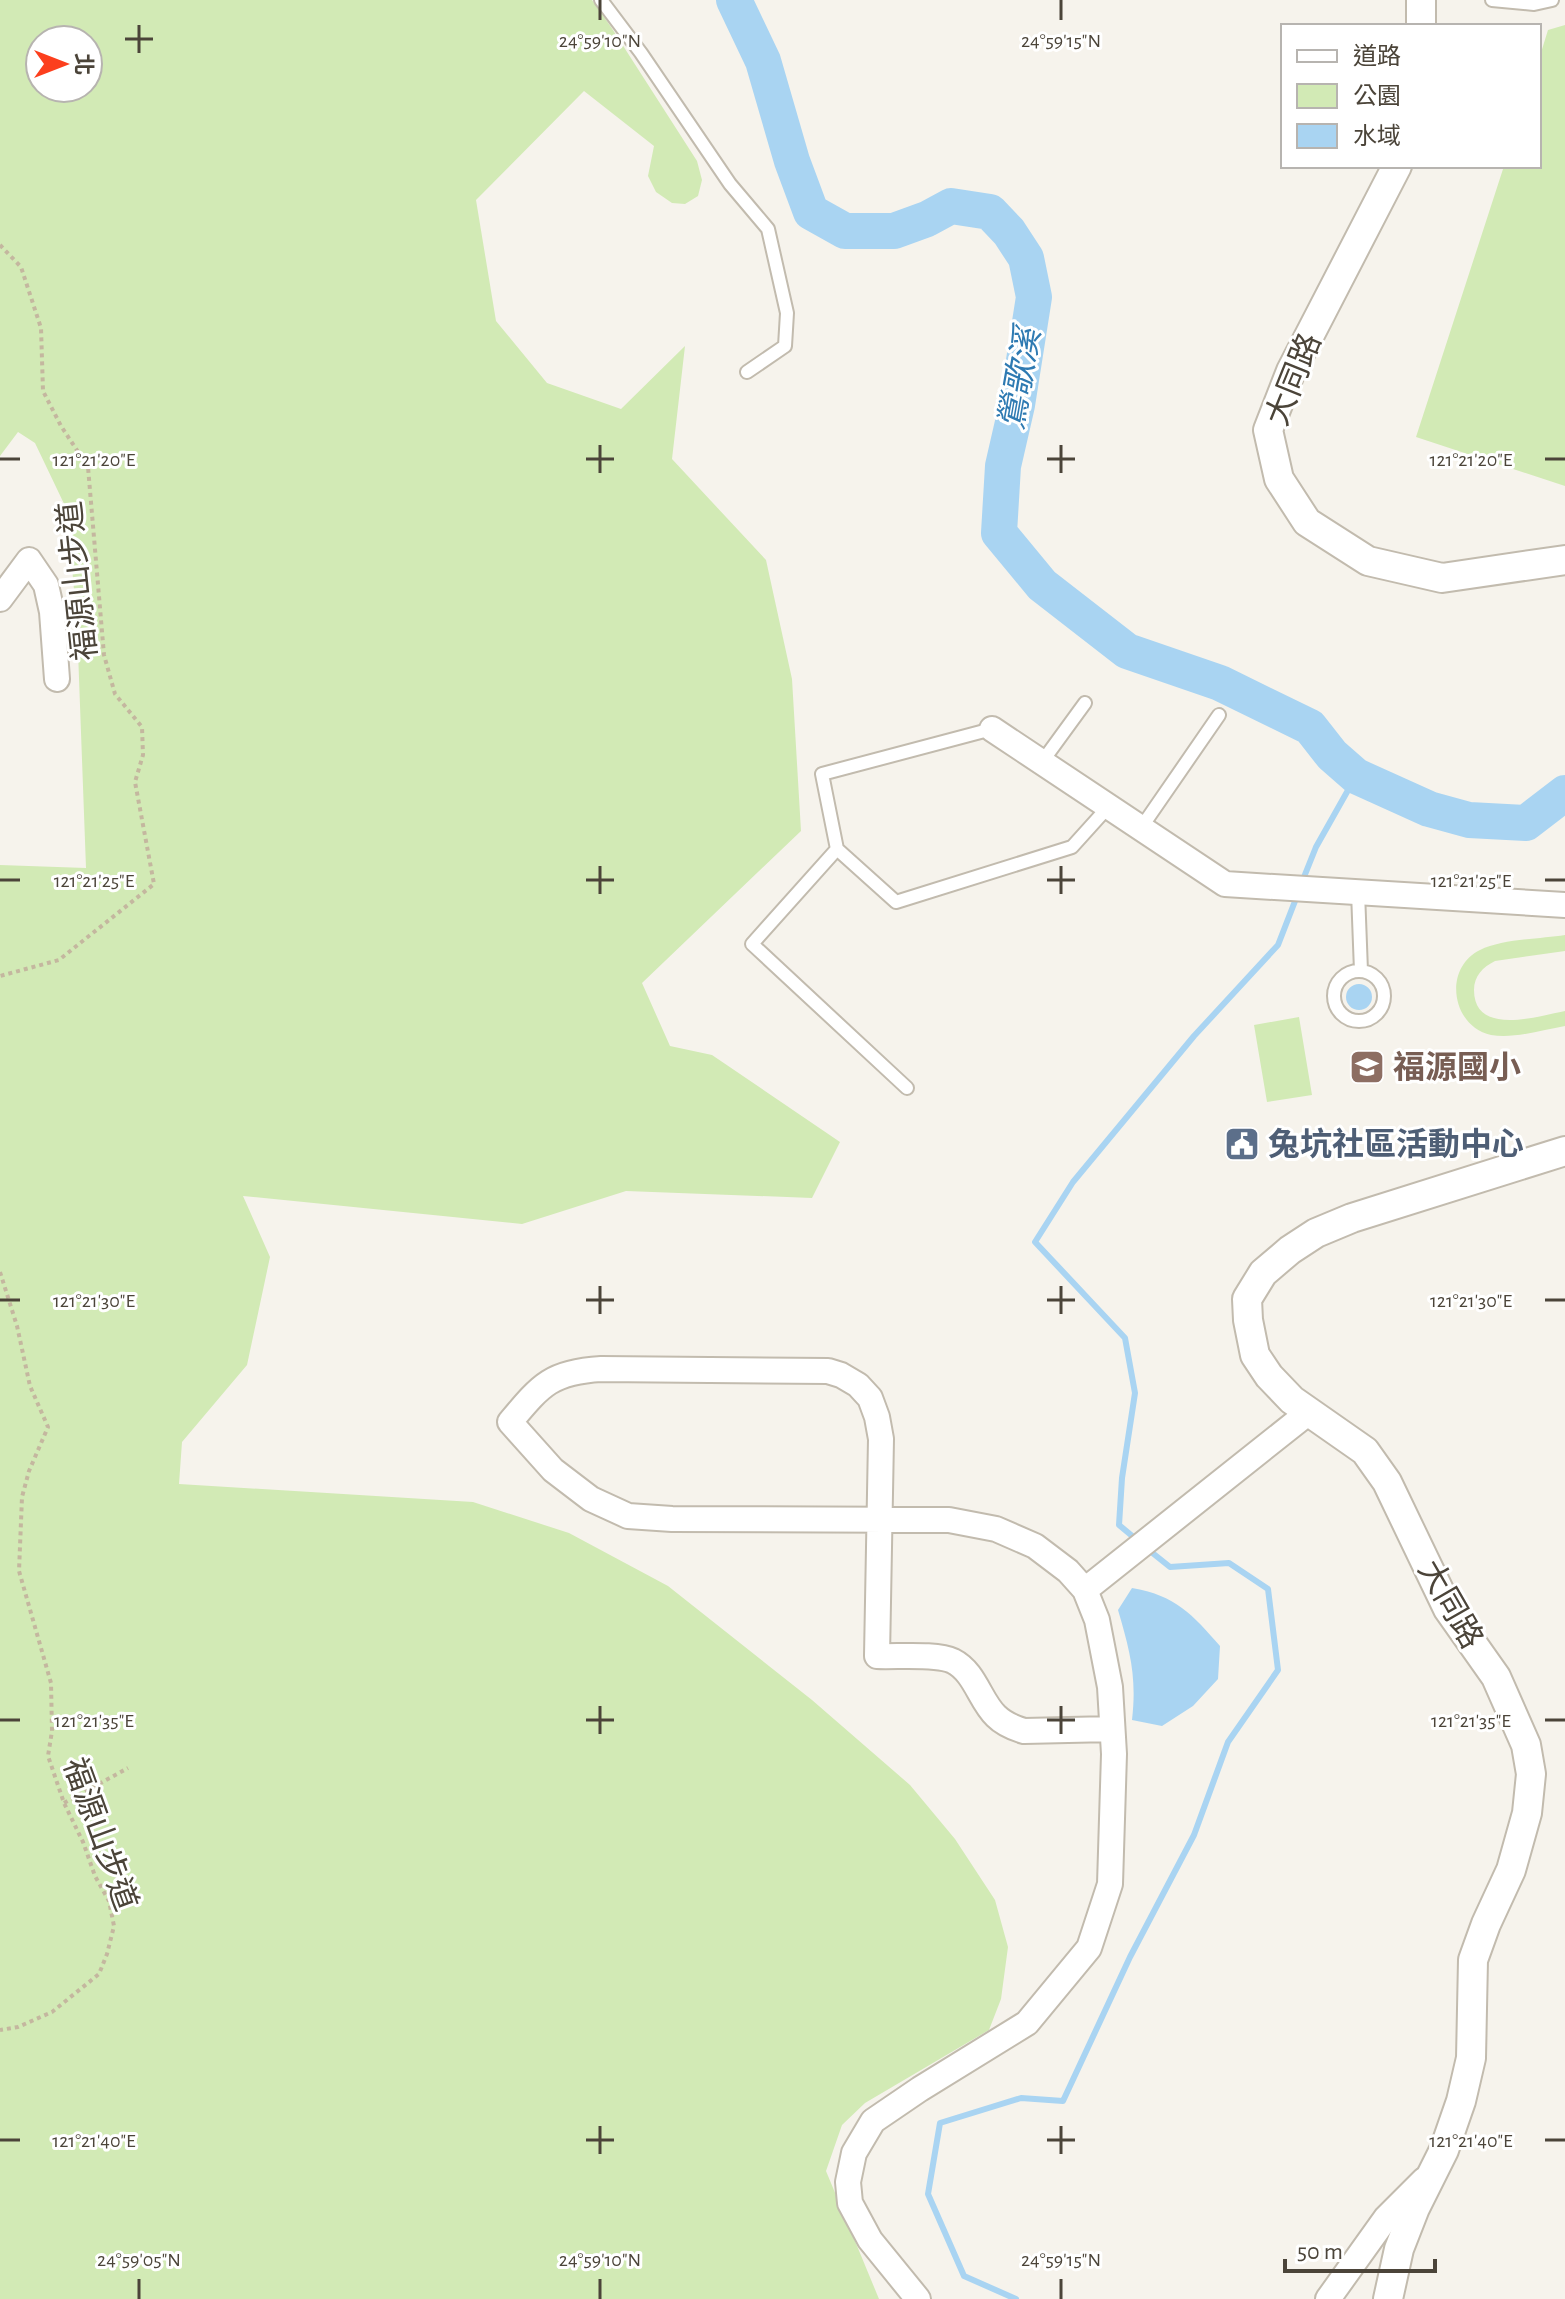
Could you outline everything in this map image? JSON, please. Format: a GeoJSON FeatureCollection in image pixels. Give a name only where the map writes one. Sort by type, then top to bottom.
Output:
{"type":"FeatureCollection","features":[{"type":"Feature","properties":{"kind":"street"},"geometry":{"type":"LineString","coordinates":[[1421,0],[1421,24]]}},
{"type":"Feature","properties":{"kind":"street","name":"大同路"},"geometry":{"type":"LineString","coordinates":[[1396,168],[1291,371],[1268,430],[1279,479],[1307,522],[1368,561],[1442,578],[1565,560]]}},
{"type":"Feature","properties":{"kind":"street"},"geometry":{"type":"LineString","coordinates":[[0,599],[29,560],[46,585],[52,612],[57,679]]}},
{"type":"Feature","properties":{"kind":"street"},"geometry":{"type":"LineString","coordinates":[[992,729],[1225,884],[1565,905]]}},
{"type":"Feature","properties":{"kind":"street","name":"大同路"},"geometry":{"type":"LineString","coordinates":[[1388,2299],[1399,2249],[1415,2208],[1444,2150],[1461,2101],[1471,2058],[1473,1960],[1511,1870],[1527,1813],[1531,1774],[1526,1745],[1496,1677],[1448,1609],[1387,1482],[1365,1451],[1292,1400],[1269,1376],[1255,1355],[1247,1299],[1263,1273],[1316,1233],[1352,1218],[1565,1151]]}},
{"type":"Feature","properties":{"kind":"street"},"geometry":{"type":"LineString","coordinates":[[918,2299],[870,2240],[850,2203],[848,2182],[854,2153],[873,2121],[1027,2023],[1089,1948],[1110,1884],[1114,1754],[1110,1687],[1097,1620],[1085,1590],[1068,1571],[1035,1546],[996,1529],[949,1520],[879,1520],[672,1519],[628,1516],[591,1499],[553,1470],[510,1422],[536,1390],[556,1377],[575,1371],[828,1371],[841,1375],[858,1385],[870,1398],[881,1439],[879,1520],[877,1656],[953,1661],[965,1671],[996,1717],[1024,1731],[1112,1729]]}},
{"type":"Feature","properties":{"kind":"street"},"geometry":{"type":"LineString","coordinates":[[1085,1590],[1309,1412]]}},
{"type":"Feature","properties":{"kind":"street"},"geometry":{"type":"LineString","coordinates":[[1328,2299],[1386,2218],[1434,2170]]}},
{"type":"Feature","properties":{"kind":"lane"},"geometry":{"type":"LineString","coordinates":[[601,0],[730,184],[768,229],[787,313],[785,346],[747,372]]}},
{"type":"Feature","properties":{"kind":"lane"},"geometry":{"type":"LineString","coordinates":[[1492,0],[1534,4],[1552,0]]}},
{"type":"Feature","properties":{"kind":"lane"},"geometry":{"type":"LineString","coordinates":[[1042,762],[1085,703]]}},
{"type":"Feature","properties":{"kind":"lane"},"geometry":{"type":"LineString","coordinates":[[1141,828],[1219,715]]}},
{"type":"Feature","properties":{"kind":"lane"},"geometry":{"type":"LineString","coordinates":[[992,729],[822,774],[837,849],[896,902],[1072,847],[1109,806]]}},
{"type":"Feature","properties":{"kind":"lane"},"geometry":{"type":"LineString","coordinates":[[837,849],[752,944],[907,1088]]}},
{"type":"Feature","properties":{"kind":"lane"},"geometry":{"type":"LineString","coordinates":[[1358,892],[1361,971]]}},
{"type":"Feature","properties":{"kind":"lane"},"geometry":{"type":"LineString","coordinates":[[1361,971],[1376,978],[1384,993],[1381,1009],[1376,1015],[1361,1021],[1345,1017],[1339,1011],[1334,996],[1340,980],[1361,971]]}},
{"type":"Feature","properties":{"kind":"path","name":"福源山步道"},"geometry":{"type":"LineString","coordinates":[[0,245],[21,267],[41,328],[43,391],[88,467],[104,655],[115,694],[142,727],[143,755],[135,782],[154,884],[59,960],[0,976]]}},
{"type":"Feature","properties":{"kind":"path","name":"福源山步道"},"geometry":{"type":"LineString","coordinates":[[0,1272],[17,1326],[30,1386],[48,1427],[29,1471],[22,1497],[19,1571],[51,1683],[52,1731],[48,1756],[64,1803],[109,1901],[114,1926],[99,1974],[52,2012],[18,2027],[0,2030]]}},
{"type":"Feature","properties":{"kind":"path"},"geometry":{"type":"LineString","coordinates":[[64,1803],[128,1768]]}},
{"type":"Feature","properties":{"kind":"green space"},"geometry":{"type":"Polygon","coordinates":[[[0,0],[592,0],[697,161],[702,180],[698,196],[685,204],[672,203],[656,192],[648,176],[654,146],[584,91],[476,200],[496,321],[547,383],[621,409],[685,346],[672,459],[766,560],[792,679],[801,831],[642,983],[670,1046],[712,1055],[840,1142],[812,1198],[626,1191],[522,1224],[243,1196],[270,1257],[247,1365],[182,1442],[179,1484],[473,1502],[569,1533],[668,1586],[812,1700],[910,1785],[955,1839],[995,1900],[1008,1947],[1001,1999],[989,2030],[865,2103],[842,2125],[826,2171],[879,2299],[0,2299],[0,865],[86,868],[77,624],[67,510],[35,443],[18,432],[0,456],[0,0]]]}},
{"type":"Feature","properties":{"kind":"green space"},"geometry":{"type":"Polygon","coordinates":[[[1565,25],[1565,486],[1416,437],[1503,168],[1541,168],[1541,53],[1548,30],[1565,25]]]}},
{"type":"Feature","properties":{"kind":"green space"},"geometry":{"type":"Polygon","coordinates":[[[1565,935],[1565,951],[1491,963],[1477,976],[1474,990],[1477,1005],[1485,1014],[1496,1019],[1525,1019],[1565,1011],[1565,1026],[1500,1036],[1478,1030],[1467,1020],[1460,1009],[1457,982],[1468,958],[1499,944],[1565,935]]]}},
{"type":"Feature","properties":{"kind":"green space"},"geometry":{"type":"Polygon","coordinates":[[[1299,1017],[1312,1095],[1267,1102],[1254,1025],[1299,1017]]]}},
{"type":"Feature","properties":{"kind":"water"},"geometry":{"type":"Polygon","coordinates":[[[1359,984],[1368,988],[1372,997],[1368,1006],[1359,1010],[1350,1006],[1346,997],[1350,988],[1359,984]]]}},
{"type":"Feature","properties":{"kind":"water"},"geometry":{"type":"Polygon","coordinates":[[[1132,1588],[1172,1601],[1220,1646],[1218,1679],[1193,1706],[1162,1726],[1132,1720],[1134,1690],[1131,1664],[1118,1610],[1132,1588]]]}},
{"type":"Feature","properties":{"kind":"waterway","name":"鶯歌溪"},"geometry":{"type":"LineString","coordinates":[[734,0],[763,61],[792,161],[811,212],[845,231],[894,231],[951,206],[990,212],[1009,232],[1026,258],[1034,297],[1017,405],[1003,466],[999,533],[1042,585],[1127,651],[1220,683],[1310,727],[1332,755],[1356,776],[1429,809],[1469,820],[1526,823],[1565,793]]}},
{"type":"Feature","properties":{"kind":"waterway"},"geometry":{"type":"LineString","coordinates":[[1302,882],[1316,847],[1356,776]]}},
{"type":"Feature","properties":{"kind":"waterway"},"geometry":{"type":"LineString","coordinates":[[1137,1540],[1119,1525],[1122,1478],[1135,1393],[1125,1338],[1035,1242],[1073,1182],[1194,1036],[1278,945],[1297,896]]}},
{"type":"Feature","properties":{"kind":"waterway"},"geometry":{"type":"LineString","coordinates":[[1016,2299],[964,2276],[928,2194],[940,2123],[1021,2098],[1063,2101],[1130,1957],[1194,1835],[1228,1742],[1278,1670],[1268,1589],[1229,1563],[1170,1567],[1145,1547]]}},
{"type":"Feature","properties":{"kind":"place","name":"福源國小"},"geometry":{"type":"Point","coordinates":[1367,1067]}},
{"type":"Feature","properties":{"kind":"place","name":"兔坑社區活動中心"},"geometry":{"type":"Point","coordinates":[1242,1144]}}]}
